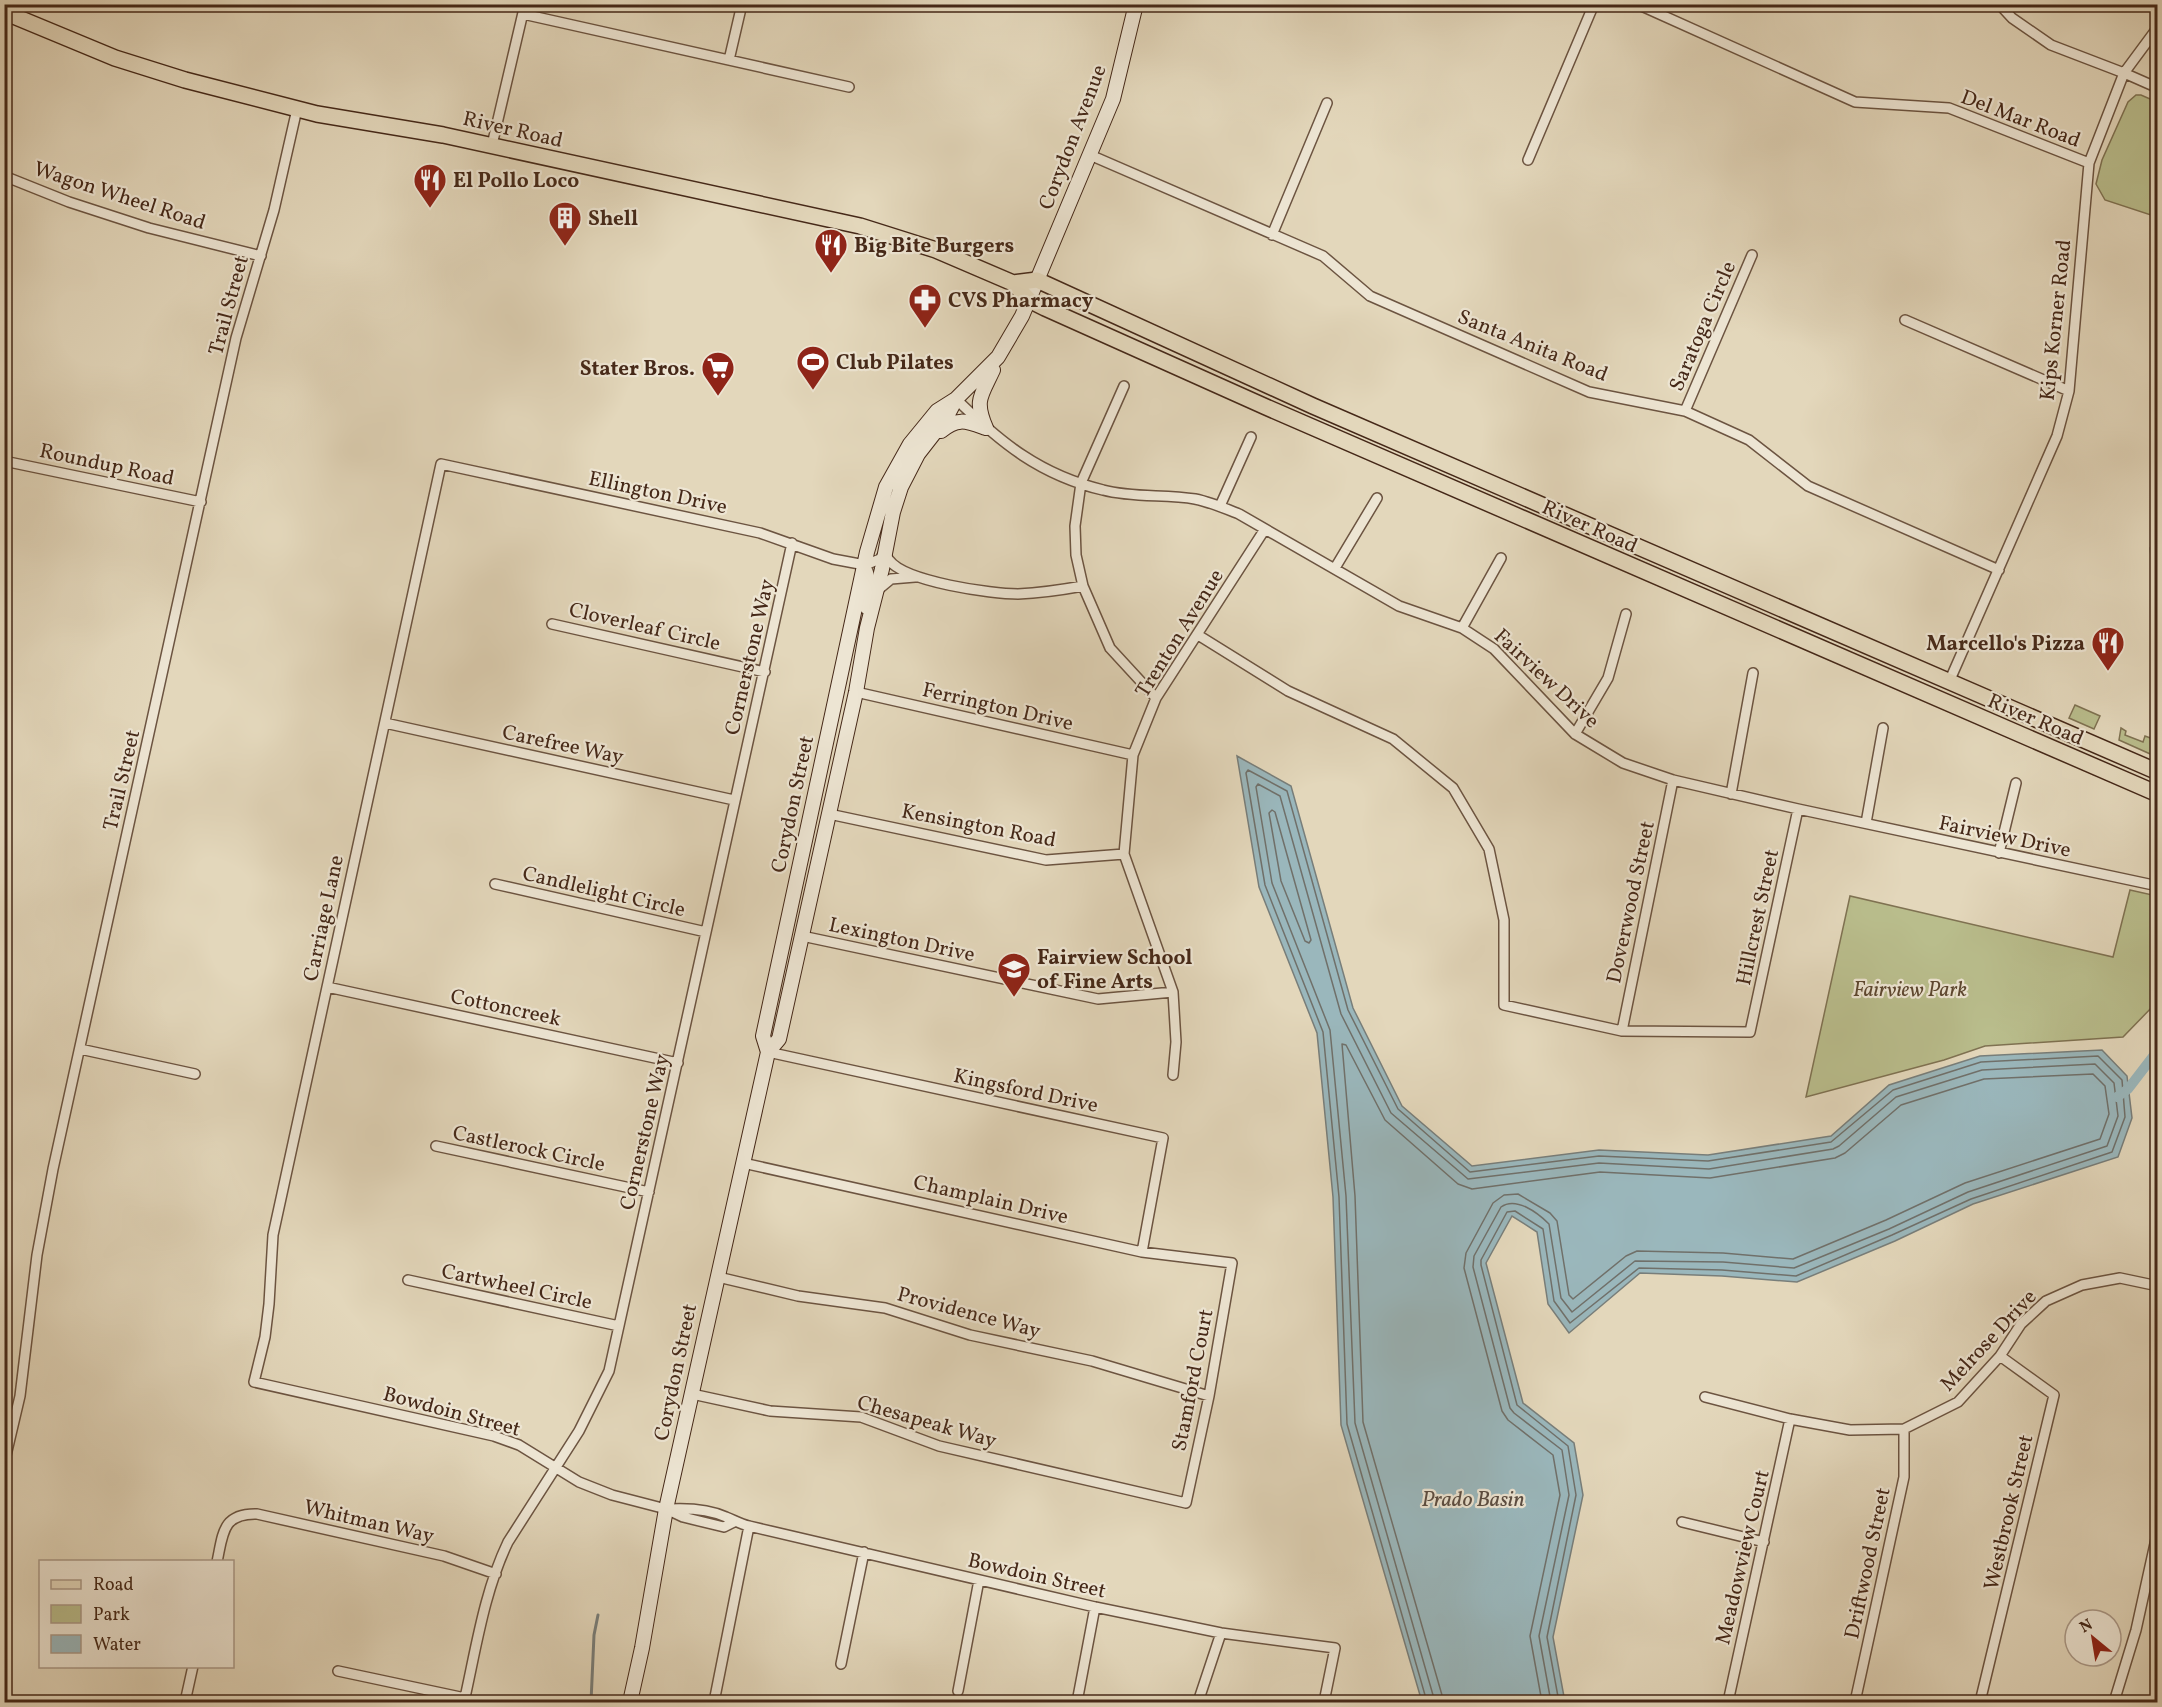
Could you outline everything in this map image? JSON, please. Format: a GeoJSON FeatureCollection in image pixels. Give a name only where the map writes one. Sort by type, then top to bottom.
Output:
{"type":"FeatureCollection","features":[{"type":"Feature","properties":{"kind":"main road","name":"Corydon Avenue"},"geometry":{"type":"LineString","coordinates":[[1037,280],[1113,99],[1136,4]]}},
{"type":"Feature","properties":{"kind":"main road","name":"River Road"},"geometry":{"type":"LineString","coordinates":[[4,12],[115,58],[185,80],[297,109],[357,122],[492,145],[860,226],[936,250],[1013,283],[1029,300],[1266,407],[2157,794]]}},
{"type":"Feature","properties":{"kind":"main road","name":"River Road"},"geometry":{"type":"LineString","coordinates":[[1037,280],[1313,406],[2157,772]]}},
{"type":"Feature","properties":{"kind":"main road"},"geometry":{"type":"LineString","coordinates":[[1013,283],[1037,280]]}},
{"type":"Feature","properties":{"kind":"main road","name":"Corydon Street"},"geometry":{"type":"LineString","coordinates":[[768,1052],[763,1036],[865,565],[886,487],[910,444],[937,411],[956,399],[998,357],[1012,337],[1037,280]]}},
{"type":"Feature","properties":{"kind":"main road"},"geometry":{"type":"LineString","coordinates":[[986,428],[980,413],[980,399],[998,357]]}},
{"type":"Feature","properties":{"kind":"main road","name":"Corydon Street"},"geometry":{"type":"LineString","coordinates":[[630,1702],[642,1648],[666,1509],[768,1052],[779,1039],[856,692],[867,628],[893,512],[901,487],[918,454],[946,418],[956,399]]}},
{"type":"Feature","properties":{"kind":"main road"},"geometry":{"type":"LineString","coordinates":[[918,454],[940,432],[956,422],[963,421],[986,428]]}},
{"type":"Feature","properties":{"kind":"street"},"geometry":{"type":"LineString","coordinates":[[729,60],[742,4]]}},
{"type":"Feature","properties":{"kind":"street"},"geometry":{"type":"LineString","coordinates":[[1528,160],[1594,4]]}},
{"type":"Feature","properties":{"kind":"street","name":"Del Mar Road"},"geometry":{"type":"LineString","coordinates":[[1637,4],[1855,102],[1949,108],[2089,163]]}},
{"type":"Feature","properties":{"kind":"street"},"geometry":{"type":"LineString","coordinates":[[1999,4],[2012,18],[2051,45],[2157,88]]}},
{"type":"Feature","properties":{"kind":"street"},"geometry":{"type":"LineString","coordinates":[[492,145],[524,9],[849,87]]}},
{"type":"Feature","properties":{"kind":"street","name":"Kips Korner Road"},"geometry":{"type":"LineString","coordinates":[[1949,682],[2057,436],[2069,391],[2089,163],[2124,73],[2157,27]]}},
{"type":"Feature","properties":{"kind":"street"},"geometry":{"type":"LineString","coordinates":[[1272,236],[1327,103]]}},
{"type":"Feature","properties":{"kind":"street","name":"Trail Street"},"geometry":{"type":"LineString","coordinates":[[4,1464],[20,1396],[37,1255],[46,1203],[236,338],[274,210],[297,109]]}},
{"type":"Feature","properties":{"kind":"street","name":"Santa Anita Road"},"geometry":{"type":"LineString","coordinates":[[1090,155],[1272,236],[1323,256],[1370,296],[1589,392],[1684,411],[1749,440],[1808,486],[1999,570]]}},
{"type":"Feature","properties":{"kind":"street","name":"Wagon Wheel Road"},"geometry":{"type":"LineString","coordinates":[[4,176],[69,202],[149,228],[261,256]]}},
{"type":"Feature","properties":{"kind":"street","name":"Saratoga Circle"},"geometry":{"type":"LineString","coordinates":[[1684,411],[1752,255]]}},
{"type":"Feature","properties":{"kind":"street"},"geometry":{"type":"LineString","coordinates":[[1905,320],[2069,391]]}},
{"type":"Feature","properties":{"kind":"street"},"geometry":{"type":"LineString","coordinates":[[1124,386],[1081,483],[1075,526],[1076,555],[1083,586],[1110,648],[1156,698]]}},
{"type":"Feature","properties":{"kind":"street","name":"Fairview Drive"},"geometry":{"type":"LineString","coordinates":[[956,399],[1015,452],[1059,477],[1104,491],[1195,500],[1220,506],[1239,514],[1399,606],[1462,628],[1494,649],[1575,734],[1623,764],[1673,780],[1731,794],[2157,886]]}},
{"type":"Feature","properties":{"kind":"street"},"geometry":{"type":"LineString","coordinates":[[1220,506],[1251,437]]}},
{"type":"Feature","properties":{"kind":"street","name":"Roundup Road"},"geometry":{"type":"LineString","coordinates":[[4,461],[201,502]]}},
{"type":"Feature","properties":{"kind":"street","name":"Ellington Drive"},"geometry":{"type":"LineString","coordinates":[[441,464],[760,533],[833,559],[865,565]]}},
{"type":"Feature","properties":{"kind":"street","name":"Carriage Lane"},"geometry":{"type":"LineString","coordinates":[[254,1382],[265,1337],[273,1235],[441,464]]}},
{"type":"Feature","properties":{"kind":"street"},"geometry":{"type":"LineString","coordinates":[[1335,568],[1377,498]]}},
{"type":"Feature","properties":{"kind":"street","name":"Trenton Avenue"},"geometry":{"type":"LineString","coordinates":[[1173,1075],[1176,1042],[1173,993],[1124,854],[1133,755],[1156,698],[1265,529]]}},
{"type":"Feature","properties":{"kind":"street","name":"Cornerstone Way"},"geometry":{"type":"LineString","coordinates":[[465,1700],[486,1605],[508,1542],[592,1409],[609,1371],[792,543]]}},
{"type":"Feature","properties":{"kind":"street"},"geometry":{"type":"LineString","coordinates":[[865,565],[880,559],[885,552]]}},
{"type":"Feature","properties":{"kind":"street"},"geometry":{"type":"LineString","coordinates":[[885,552],[889,561],[917,577]]}},
{"type":"Feature","properties":{"kind":"street"},"geometry":{"type":"LineString","coordinates":[[1462,628],[1501,558]]}},
{"type":"Feature","properties":{"kind":"street","name":"Corydon Street"},"geometry":{"type":"LineString","coordinates":[[865,565],[871,576],[863,619],[867,628]]}},
{"type":"Feature","properties":{"kind":"street"},"geometry":{"type":"LineString","coordinates":[[877,591],[891,579],[917,577],[988,592],[1050,592],[1083,586]]}},
{"type":"Feature","properties":{"kind":"street"},"geometry":{"type":"LineString","coordinates":[[1575,734],[1608,678],[1626,614]]}},
{"type":"Feature","properties":{"kind":"street","name":"Cloverleaf Circle"},"geometry":{"type":"LineString","coordinates":[[552,624],[765,672]]}},
{"type":"Feature","properties":{"kind":"street"},"geometry":{"type":"LineString","coordinates":[[1198,635],[1288,691],[1394,738],[1453,788],[1489,849],[1504,920],[1504,1005],[1622,1031]]}},
{"type":"Feature","properties":{"kind":"street"},"geometry":{"type":"LineString","coordinates":[[1731,794],[1753,673]]}},
{"type":"Feature","properties":{"kind":"street","name":"Ferrington Drive"},"geometry":{"type":"LineString","coordinates":[[856,692],[1133,755]]}},
{"type":"Feature","properties":{"kind":"street","name":"Carefree Way"},"geometry":{"type":"LineString","coordinates":[[385,723],[734,800]]}},
{"type":"Feature","properties":{"kind":"street"},"geometry":{"type":"LineString","coordinates":[[1866,823],[1883,728]]}},
{"type":"Feature","properties":{"kind":"street","name":"Doverwood Street"},"geometry":{"type":"LineString","coordinates":[[1622,1031],[1673,780]]}},
{"type":"Feature","properties":{"kind":"street"},"geometry":{"type":"LineString","coordinates":[[1999,853],[2016,783]]}},
{"type":"Feature","properties":{"kind":"street","name":"Hillcrest Street"},"geometry":{"type":"LineString","coordinates":[[1622,1031],[1750,1032],[1798,809]]}},
{"type":"Feature","properties":{"kind":"street","name":"Kensington Road"},"geometry":{"type":"LineString","coordinates":[[829,814],[1046,860],[1124,854]]}},
{"type":"Feature","properties":{"kind":"street","name":"Candlelight Circle"},"geometry":{"type":"LineString","coordinates":[[495,884],[706,932]]}},
{"type":"Feature","properties":{"kind":"street","name":"Lexington Drive"},"geometry":{"type":"LineString","coordinates":[[801,936],[1098,999],[1173,993]]}},
{"type":"Feature","properties":{"kind":"street","name":"Cottoncreek"},"geometry":{"type":"LineString","coordinates":[[327,987],[678,1063]]}},
{"type":"Feature","properties":{"kind":"street"},"geometry":{"type":"LineString","coordinates":[[80,1049],[195,1074]]}},
{"type":"Feature","properties":{"kind":"street","name":"Kingsford Drive"},"geometry":{"type":"LineString","coordinates":[[768,1052],[1163,1138],[1142,1252]]}},
{"type":"Feature","properties":{"kind":"street","name":"Castlerock Circle"},"geometry":{"type":"LineString","coordinates":[[436,1146],[649,1192]]}},
{"type":"Feature","properties":{"kind":"street","name":"Champlain Drive"},"geometry":{"type":"LineString","coordinates":[[743,1163],[1142,1252],[1232,1263]]}},
{"type":"Feature","properties":{"kind":"street","name":"Stamford Court"},"geometry":{"type":"LineString","coordinates":[[1186,1503],[1209,1396],[1232,1263]]}},
{"type":"Feature","properties":{"kind":"street","name":"Providence Way"},"geometry":{"type":"LineString","coordinates":[[718,1277],[798,1296],[885,1308],[970,1335],[1092,1361],[1209,1396]]}},
{"type":"Feature","properties":{"kind":"street","name":"Melrose Drive"},"geometry":{"type":"LineString","coordinates":[[1705,1397],[1790,1419],[1850,1430],[1904,1429],[1958,1402],[2000,1356],[2021,1324],[2046,1301],[2082,1285],[2120,1278],[2157,1286]]}},
{"type":"Feature","properties":{"kind":"street","name":"Cartwheel Circle"},"geometry":{"type":"LineString","coordinates":[[408,1280],[619,1326]]}},
{"type":"Feature","properties":{"kind":"street","name":"Westbrook Street"},"geometry":{"type":"LineString","coordinates":[[1980,1702],[2054,1395],[2000,1356]]}},
{"type":"Feature","properties":{"kind":"street","name":"Bowdoin Street"},"geometry":{"type":"LineString","coordinates":[[254,1382],[494,1436],[519,1445],[579,1482],[612,1495],[666,1509],[683,1517],[724,1527],[734,1522],[1095,1607],[1221,1633],[1335,1648],[1324,1702]]}},
{"type":"Feature","properties":{"kind":"street","name":"Chesapeak Way"},"geometry":{"type":"LineString","coordinates":[[692,1394],[770,1411],[861,1417],[939,1446],[1186,1503]]}},
{"type":"Feature","properties":{"kind":"street","name":"Meadowview Court"},"geometry":{"type":"LineString","coordinates":[[1728,1702],[1790,1419]]}},
{"type":"Feature","properties":{"kind":"street","name":"Driftwood Street"},"geometry":{"type":"LineString","coordinates":[[1855,1702],[1904,1477],[1904,1429]]}},
{"type":"Feature","properties":{"kind":"street","name":"Whitman Way"},"geometry":{"type":"LineString","coordinates":[[217,1560],[225,1527],[234,1518],[246,1514],[257,1514],[444,1557],[496,1575]]}},
{"type":"Feature","properties":{"kind":"street"},"geometry":{"type":"LineString","coordinates":[[1682,1522],[1764,1542]]}},
{"type":"Feature","properties":{"kind":"street"},"geometry":{"type":"LineString","coordinates":[[714,1702],[749,1526]]}},
{"type":"Feature","properties":{"kind":"street"},"geometry":{"type":"LineString","coordinates":[[2114,1702],[2136,1630],[2157,1530]]}},
{"type":"Feature","properties":{"kind":"street"},"geometry":{"type":"LineString","coordinates":[[841,1664],[864,1552]]}},
{"type":"Feature","properties":{"kind":"street"},"geometry":{"type":"LineString","coordinates":[[958,1691],[980,1580]]}},
{"type":"Feature","properties":{"kind":"street"},"geometry":{"type":"LineString","coordinates":[[1077,1702],[1095,1607]]}},
{"type":"Feature","properties":{"kind":"street"},"geometry":{"type":"LineString","coordinates":[[1198,1702],[1221,1633]]}},
{"type":"Feature","properties":{"kind":"street"},"geometry":{"type":"LineString","coordinates":[[185,1702],[194,1668]]}},
{"type":"Feature","properties":{"kind":"street"},"geometry":{"type":"LineString","coordinates":[[338,1671],[465,1700]]}},
{"type":"Feature","properties":{"kind":"green space"},"geometry":{"type":"Polygon","coordinates":[[[2136,95],[2157,102],[2157,217],[2105,200],[2096,184],[2102,160],[2128,102],[2136,95]]]}},
{"type":"Feature","properties":{"kind":"green space"},"geometry":{"type":"Polygon","coordinates":[[[2075,705],[2100,716],[2094,729],[2069,718],[2075,705]]]}},
{"type":"Feature","properties":{"kind":"green space"},"geometry":{"type":"Polygon","coordinates":[[[2121,728],[2126,731],[2125,735],[2143,742],[2145,736],[2153,739],[2151,743],[2157,746],[2157,757],[2119,740],[2121,728]]]}},
{"type":"Feature","properties":{"kind":"green space","name":"Fairview Park"},"geometry":{"type":"Polygon","coordinates":[[[2130,890],[2157,896],[2157,1002],[2123,1037],[1985,1046],[1944,1060],[1806,1097],[1850,896],[2113,957],[2130,890]]]}},
{"type":"Feature","properties":{"kind":"water","name":"Prado Basin"},"geometry":{"type":"Polygon","coordinates":[[[1237,756],[1291,786],[1353,1008],[1402,1106],[1472,1166],[1599,1150],[1708,1155],[1831,1136],[1889,1085],[1980,1056],[2102,1050],[2127,1076],[2132,1118],[2118,1157],[1973,1204],[1895,1241],[1797,1282],[1640,1273],[1569,1333],[1548,1304],[1537,1232],[1512,1216],[1486,1263],[1523,1403],[1574,1443],[1583,1495],[1553,1637],[1565,1702],[1422,1702],[1341,1425],[1333,1197],[1317,1033],[1259,887],[1237,756]]]}},
{"type":"Feature","properties":{"kind":"waterway"},"geometry":{"type":"LineString","coordinates":[[2151,548],[2158,636]]}},
{"type":"Feature","properties":{"kind":"waterway"},"geometry":{"type":"LineString","coordinates":[[2117,1097],[2128,1089],[2158,1050]]}},
{"type":"Feature","properties":{"kind":"waterway"},"geometry":{"type":"LineString","coordinates":[[591,1702],[594,1635],[598,1615]]}},
{"type":"Feature","properties":{"kind":"place","name":"El Pollo Loco"},"geometry":{"type":"Point","coordinates":[430,209]}},
{"type":"Feature","properties":{"kind":"place","name":"Shell"},"geometry":{"type":"Point","coordinates":[565,247]}},
{"type":"Feature","properties":{"kind":"place","name":"Big Bite Burgers"},"geometry":{"type":"Point","coordinates":[831,274]}},
{"type":"Feature","properties":{"kind":"place","name":"CVS Pharmacy"},"geometry":{"type":"Point","coordinates":[925,329]}},
{"type":"Feature","properties":{"kind":"place","name":"Club Pilates"},"geometry":{"type":"Point","coordinates":[813,391]}},
{"type":"Feature","properties":{"kind":"place","name":"Stater Bros."},"geometry":{"type":"Point","coordinates":[718,397]}},
{"type":"Feature","properties":{"kind":"place","name":"Marcello's Pizza"},"geometry":{"type":"Point","coordinates":[2108,672]}},
{"type":"Feature","properties":{"kind":"place","name":"Fairview School of Fine Arts"},"geometry":{"type":"Point","coordinates":[1014,998]}}]}
